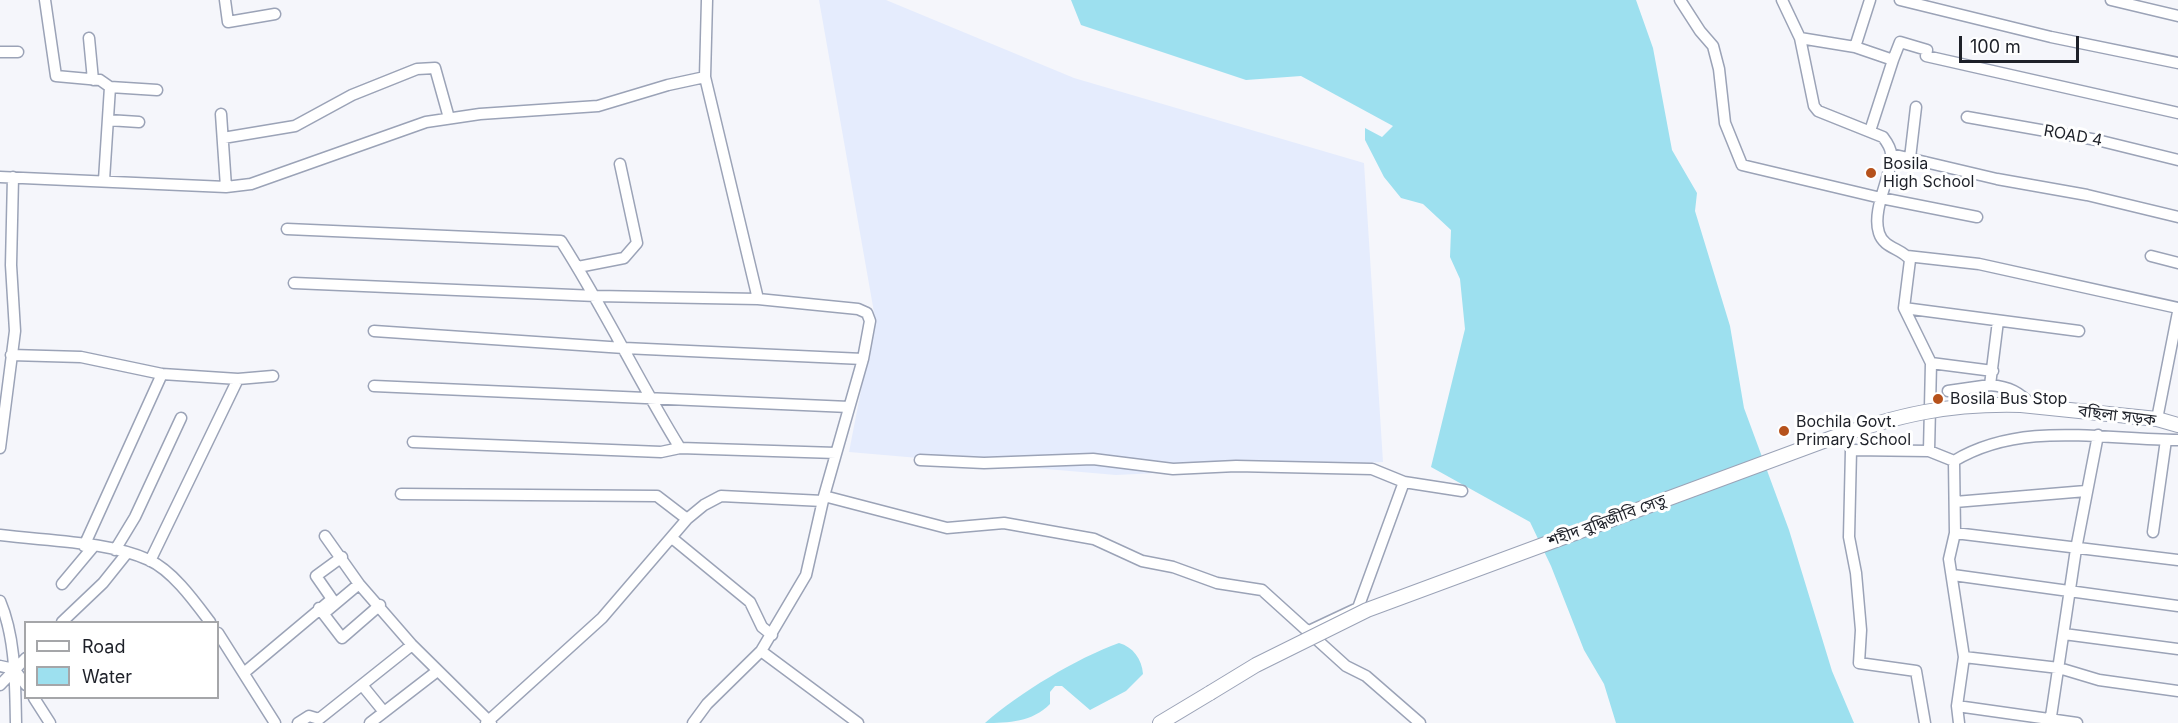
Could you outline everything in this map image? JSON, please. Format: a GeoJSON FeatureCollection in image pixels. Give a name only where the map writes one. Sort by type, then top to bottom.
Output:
{"type":"FeatureCollection","features":[{"type":"Feature","properties":{"kind":"main road","name":"বছিলা সড়ক"},"geometry":{"type":"LineString","coordinates":[[2027,405],[2157,419],[2178,424]]}},
{"type":"Feature","properties":{"kind":"main road","name":"শহীদ বুদ্ধিজীবি সেতু"},"geometry":{"type":"LineString","coordinates":[[1160,723],[1256,665],[1367,610],[1862,427],[1948,406],[2027,405]]}},
{"type":"Feature","properties":{"kind":"street"},"geometry":{"type":"LineString","coordinates":[[45,0],[56,76],[100,80],[110,87],[157,90]]}},
{"type":"Feature","properties":{"kind":"street"},"geometry":{"type":"LineString","coordinates":[[225,0],[228,22],[275,14]]}},
{"type":"Feature","properties":{"kind":"street"},"geometry":{"type":"LineString","coordinates":[[707,0],[705,77],[758,299]]}},
{"type":"Feature","properties":{"kind":"street"},"geometry":{"type":"LineString","coordinates":[[1680,0],[1700,31],[1713,46],[1719,69],[1725,123],[1742,165],[1881,198],[1977,217]]}},
{"type":"Feature","properties":{"kind":"street"},"geometry":{"type":"LineString","coordinates":[[1782,0],[1800,38],[1814,106],[1818,111],[1883,137],[1891,154],[1881,198],[1878,231],[1884,243],[1907,256],[1979,264],[2178,310],[2174,356],[2157,419]]}},
{"type":"Feature","properties":{"kind":"street"},"geometry":{"type":"LineString","coordinates":[[1855,47],[1870,0]]}},
{"type":"Feature","properties":{"kind":"street"},"geometry":{"type":"LineString","coordinates":[[1900,0],[2051,37],[2178,63]]}},
{"type":"Feature","properties":{"kind":"street"},"geometry":{"type":"LineString","coordinates":[[2110,0],[2178,16]]}},
{"type":"Feature","properties":{"kind":"street"},"geometry":{"type":"LineString","coordinates":[[89,38],[93,80]]}},
{"type":"Feature","properties":{"kind":"street"},"geometry":{"type":"LineString","coordinates":[[1800,38],[1855,47],[1893,60]]}},
{"type":"Feature","properties":{"kind":"street"},"geometry":{"type":"LineString","coordinates":[[1870,131],[1900,42],[1927,50],[1926,56],[2178,113]]}},
{"type":"Feature","properties":{"kind":"street"},"geometry":{"type":"LineString","coordinates":[[0,52],[18,52]]}},
{"type":"Feature","properties":{"kind":"street"},"geometry":{"type":"LineString","coordinates":[[223,138],[295,126],[352,95],[417,69],[435,68],[448,118]]}},
{"type":"Feature","properties":{"kind":"street"},"geometry":{"type":"LineString","coordinates":[[0,177],[226,187],[251,184],[426,122],[448,118],[598,106],[668,85],[705,77]]}},
{"type":"Feature","properties":{"kind":"street"},"geometry":{"type":"LineString","coordinates":[[104,180],[110,87]]}},
{"type":"Feature","properties":{"kind":"street"},"geometry":{"type":"LineString","coordinates":[[1910,158],[1916,107]]}},
{"type":"Feature","properties":{"kind":"street"},"geometry":{"type":"LineString","coordinates":[[221,114],[226,187]]}},
{"type":"Feature","properties":{"kind":"street","name":"ROAD 4"},"geometry":{"type":"LineString","coordinates":[[1967,117],[2097,140],[2178,160]]}},
{"type":"Feature","properties":{"kind":"street"},"geometry":{"type":"LineString","coordinates":[[108,120],[139,122]]}},
{"type":"Feature","properties":{"kind":"street"},"geometry":{"type":"LineString","coordinates":[[1891,154],[1997,180],[2087,195],[2178,217]]}},
{"type":"Feature","properties":{"kind":"street"},"geometry":{"type":"LineString","coordinates":[[578,267],[624,258],[637,243],[620,164]]}},
{"type":"Feature","properties":{"kind":"street"},"geometry":{"type":"LineString","coordinates":[[0,448],[15,331],[12,265],[13,177]]}},
{"type":"Feature","properties":{"kind":"street"},"geometry":{"type":"LineString","coordinates":[[287,229],[561,241],[596,296],[649,398],[680,448]]}},
{"type":"Feature","properties":{"kind":"street"},"geometry":{"type":"LineString","coordinates":[[1907,256],[1911,266],[1904,308],[1930,363],[1929,451]]}},
{"type":"Feature","properties":{"kind":"street"},"geometry":{"type":"LineString","coordinates":[[2151,256],[2178,263]]}},
{"type":"Feature","properties":{"kind":"street"},"geometry":{"type":"LineString","coordinates":[[294,283],[596,296],[758,299],[858,309],[867,313],[870,321],[863,359],[823,498],[806,575],[761,651],[707,704],[693,723]]}},
{"type":"Feature","properties":{"kind":"street"},"geometry":{"type":"LineString","coordinates":[[1904,308],[1971,315],[2079,332]]}},
{"type":"Feature","properties":{"kind":"street"},"geometry":{"type":"LineString","coordinates":[[1990,385],[1998,321]]}},
{"type":"Feature","properties":{"kind":"street"},"geometry":{"type":"LineString","coordinates":[[374,331],[624,348],[863,359]]}},
{"type":"Feature","properties":{"kind":"street"},"geometry":{"type":"LineString","coordinates":[[11,355],[81,357],[162,374],[238,379],[273,376]]}},
{"type":"Feature","properties":{"kind":"street"},"geometry":{"type":"LineString","coordinates":[[1930,363],[1993,371]]}},
{"type":"Feature","properties":{"kind":"street"},"geometry":{"type":"LineString","coordinates":[[62,584],[89,546],[162,374]]}},
{"type":"Feature","properties":{"kind":"street"},"geometry":{"type":"LineString","coordinates":[[150,561],[238,379]]}},
{"type":"Feature","properties":{"kind":"street"},"geometry":{"type":"LineString","coordinates":[[1948,391],[1990,385],[2007,387],[2018,392],[2027,405]]}},
{"type":"Feature","properties":{"kind":"street"},"geometry":{"type":"LineString","coordinates":[[374,386],[849,407]]}},
{"type":"Feature","properties":{"kind":"street"},"geometry":{"type":"LineString","coordinates":[[115,550],[135,518],[181,418]]}},
{"type":"Feature","properties":{"kind":"street"},"geometry":{"type":"LineString","coordinates":[[1954,461],[1972,451],[2023,437],[2098,435],[2172,440],[2153,532]]}},
{"type":"Feature","properties":{"kind":"street"},"geometry":{"type":"LineString","coordinates":[[2051,721],[2076,549],[2098,435]]}},
{"type":"Feature","properties":{"kind":"street"},"geometry":{"type":"LineString","coordinates":[[413,442],[662,452],[680,448],[836,453]]}},
{"type":"Feature","properties":{"kind":"street"},"geometry":{"type":"LineString","coordinates":[[1924,723],[1916,671],[1859,663],[1861,630],[1856,573],[1849,537],[1848,476],[1851,450],[1929,451],[1954,461]]}},
{"type":"Feature","properties":{"kind":"street"},"geometry":{"type":"LineString","coordinates":[[920,460],[984,464],[1093,459],[1173,469],[1236,466],[1372,469],[1404,482],[1462,491]]}},
{"type":"Feature","properties":{"kind":"street"},"geometry":{"type":"LineString","coordinates":[[1954,461],[1955,533],[1949,559],[1964,657],[1957,706],[1959,723]]}},
{"type":"Feature","properties":{"kind":"street"},"geometry":{"type":"LineString","coordinates":[[1309,631],[1358,608],[1404,482]]}},
{"type":"Feature","properties":{"kind":"street"},"geometry":{"type":"LineString","coordinates":[[1955,502],[2086,491]]}},
{"type":"Feature","properties":{"kind":"street"},"geometry":{"type":"LineString","coordinates":[[401,494],[657,496],[687,519]]}},
{"type":"Feature","properties":{"kind":"street"},"geometry":{"type":"LineString","coordinates":[[325,536],[359,584],[380,605],[411,645],[488,722],[602,618],[687,519],[721,496],[823,498],[947,528],[1004,523],[1094,539],[1142,561],[1173,567],[1217,583],[1262,590],[1346,666],[1366,676],[1418,722]]}},
{"type":"Feature","properties":{"kind":"street"},"geometry":{"type":"LineString","coordinates":[[1955,533],[2178,560]]}},
{"type":"Feature","properties":{"kind":"street"},"geometry":{"type":"LineString","coordinates":[[0,535],[115,550],[150,561],[163,569],[209,621]]}},
{"type":"Feature","properties":{"kind":"street"},"geometry":{"type":"LineString","coordinates":[[672,538],[750,602],[762,627],[772,635]]}},
{"type":"Feature","properties":{"kind":"street"},"geometry":{"type":"LineString","coordinates":[[63,621],[103,583],[127,554]]}},
{"type":"Feature","properties":{"kind":"street"},"geometry":{"type":"LineString","coordinates":[[321,611],[332,599],[316,576],[342,557]]}},
{"type":"Feature","properties":{"kind":"street"},"geometry":{"type":"LineString","coordinates":[[1953,575],[2178,606]]}},
{"type":"Feature","properties":{"kind":"street"},"geometry":{"type":"LineString","coordinates":[[245,672],[321,611],[359,584]]}},
{"type":"Feature","properties":{"kind":"street"},"geometry":{"type":"LineString","coordinates":[[0,602],[6,616],[14,669],[16,723]]}},
{"type":"Feature","properties":{"kind":"street"},"geometry":{"type":"LineString","coordinates":[[321,611],[342,638],[380,605]]}},
{"type":"Feature","properties":{"kind":"street"},"geometry":{"type":"LineString","coordinates":[[219,634],[245,672],[275,723]]}},
{"type":"Feature","properties":{"kind":"street"},"geometry":{"type":"LineString","coordinates":[[2064,634],[2178,649]]}},
{"type":"Feature","properties":{"kind":"street"},"geometry":{"type":"LineString","coordinates":[[298,723],[309,716],[319,719],[411,645]]}},
{"type":"Feature","properties":{"kind":"street"},"geometry":{"type":"LineString","coordinates":[[761,651],[858,723]]}},
{"type":"Feature","properties":{"kind":"street"},"geometry":{"type":"LineString","coordinates":[[1964,657],[2060,668],[2099,680],[2178,691]]}},
{"type":"Feature","properties":{"kind":"street"},"geometry":{"type":"LineString","coordinates":[[0,685],[24,660]]}},
{"type":"Feature","properties":{"kind":"street"},"geometry":{"type":"LineString","coordinates":[[0,666],[14,669],[24,682]]}},
{"type":"Feature","properties":{"kind":"street"},"geometry":{"type":"LineString","coordinates":[[370,723],[436,672]]}},
{"type":"Feature","properties":{"kind":"street"},"geometry":{"type":"LineString","coordinates":[[362,685],[384,712]]}},
{"type":"Feature","properties":{"kind":"street"},"geometry":{"type":"LineString","coordinates":[[35,699],[50,723]]}},
{"type":"Feature","properties":{"kind":"street"},"geometry":{"type":"LineString","coordinates":[[1957,706],[2077,723]]}},
{"type":"Feature","properties":{"kind":"shaded area"},"geometry":{"type":"Polygon","coordinates":[[[819,0],[886,0],[1074,78],[1364,163],[1383,462],[1116,475],[849,452],[875,318],[819,0]]]}},
{"type":"Feature","properties":{"kind":"water"},"geometry":{"type":"Polygon","coordinates":[[[1071,0],[1636,0],[1653,48],[1672,150],[1697,193],[1695,211],[1730,326],[1744,408],[1789,530],[1832,671],[1854,723],[1616,723],[1604,684],[1584,650],[1551,566],[1530,522],[1431,467],[1465,329],[1460,279],[1450,257],[1451,230],[1423,204],[1401,198],[1384,177],[1365,140],[1365,128],[1382,137],[1393,126],[1301,76],[1246,80],[1081,25],[1071,0]]]}},
{"type":"Feature","properties":{"kind":"water"},"geometry":{"type":"Polygon","coordinates":[[[1119,643],[1132,651],[1139,659],[1143,674],[1126,691],[1090,710],[1062,686],[1055,686],[1050,692],[1050,704],[1036,715],[1011,722],[985,723],[1049,677],[1119,643]]]}},
{"type":"Feature","properties":{"kind":"place","name":"Bosila High School"},"geometry":{"type":"Point","coordinates":[1871,173]}},
{"type":"Feature","properties":{"kind":"place","name":"Bosila Bus Stop"},"geometry":{"type":"Point","coordinates":[1938,399]}},
{"type":"Feature","properties":{"kind":"place","name":"Bochila Govt. Primary School"},"geometry":{"type":"Point","coordinates":[1784,431]}}]}
